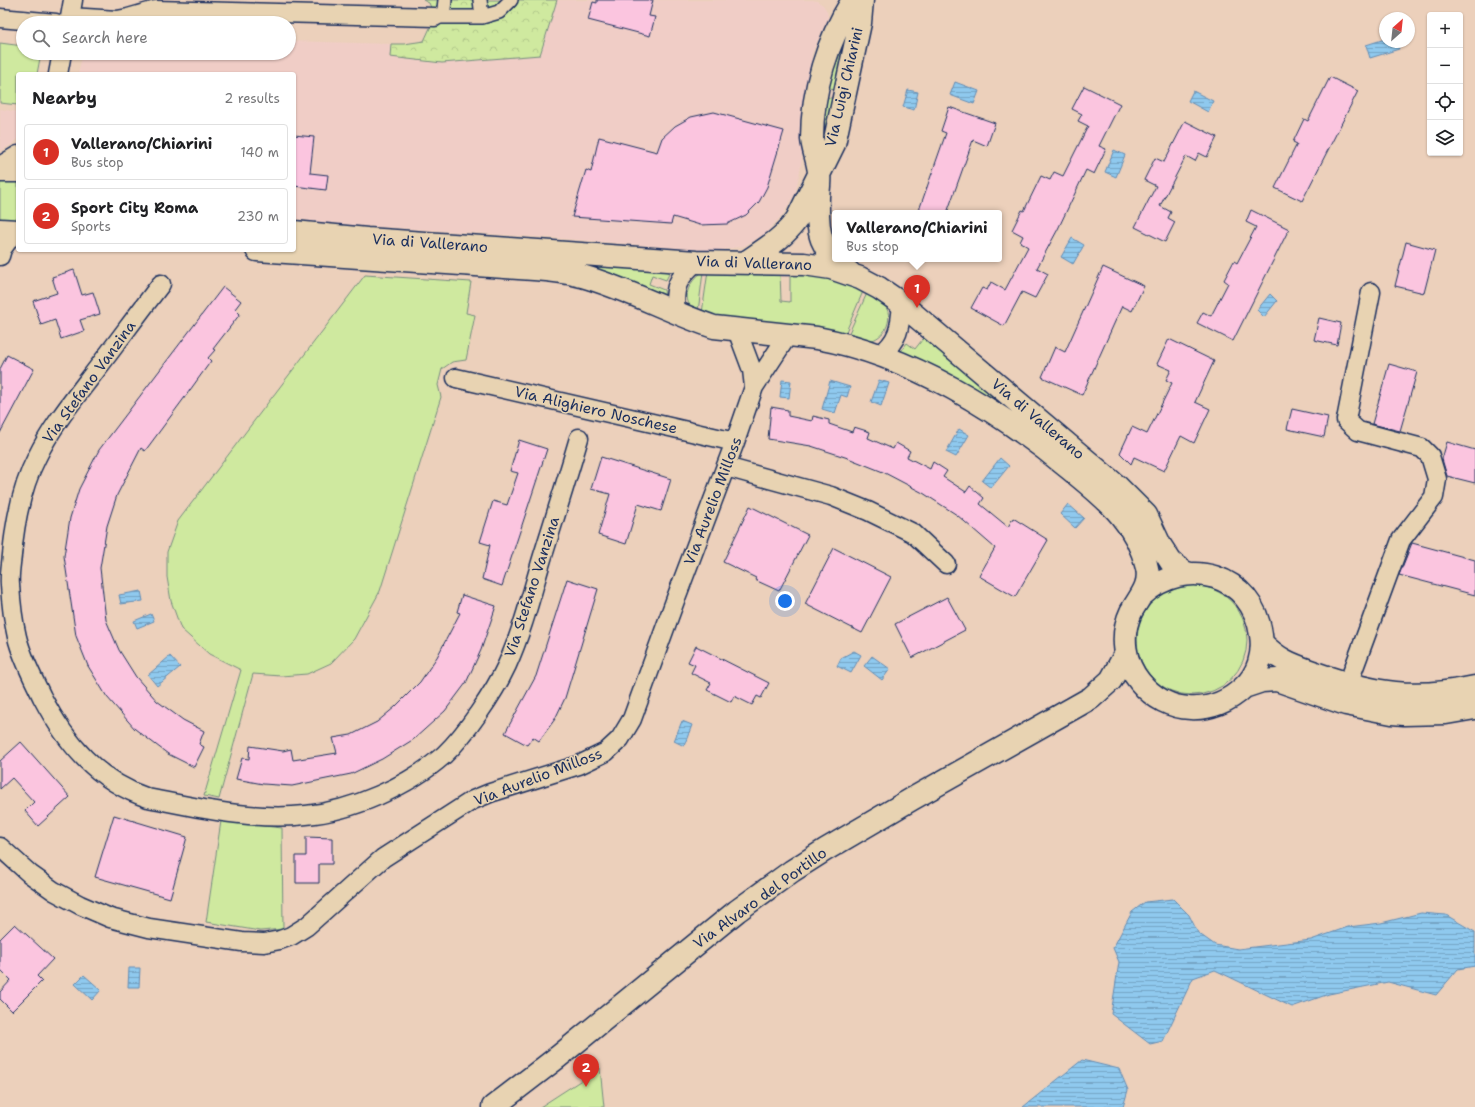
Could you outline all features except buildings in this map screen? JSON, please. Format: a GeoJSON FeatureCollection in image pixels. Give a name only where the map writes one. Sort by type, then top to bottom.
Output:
{"type":"FeatureCollection","features":[{"type":"Feature","properties":{"kind":"street"},"geometry":{"type":"LineString","coordinates":[[439,17],[445,0]]}},
{"type":"Feature","properties":{"kind":"street"},"geometry":{"type":"LineString","coordinates":[[480,0],[482,17]]}},
{"type":"Feature","properties":{"kind":"street"},"geometry":{"type":"LineString","coordinates":[[135,16],[156,10],[482,17],[499,12],[511,0]]}},
{"type":"Feature","properties":{"kind":"street","name":"Via Luigi Chiarini"},"geometry":{"type":"LineString","coordinates":[[832,257],[821,239],[818,221],[819,172],[812,140],[816,93],[825,58],[831,40],[853,0]]}},
{"type":"Feature","properties":{"kind":"street","name":"Via Luigi Chiarini"},"geometry":{"type":"LineString","coordinates":[[746,262],[778,240],[797,219],[834,144],[860,23],[862,0]]}},
{"type":"Feature","properties":{"kind":"street"},"geometry":{"type":"LineString","coordinates":[[0,18],[16,18]]}},
{"type":"Feature","properties":{"kind":"street"},"geometry":{"type":"LineString","coordinates":[[58,72],[61,60]]}},
{"type":"Feature","properties":{"kind":"street"},"geometry":{"type":"LineString","coordinates":[[0,166],[16,156]]}},
{"type":"Feature","properties":{"kind":"street"},"geometry":{"type":"LineString","coordinates":[[0,171],[16,171]]}},
{"type":"Feature","properties":{"kind":"street"},"geometry":{"type":"LineString","coordinates":[[0,256],[11,230]]}},
{"type":"Feature","properties":{"kind":"street","name":"Via di Vallerano"},"geometry":{"type":"LineString","coordinates":[[296,232],[367,239],[696,262],[746,262],[812,265],[831,268],[852,275],[879,288],[902,304],[1129,497],[1146,515],[1165,555],[1178,567],[1190,574]]}},
{"type":"Feature","properties":{"kind":"street","name":"Via di Vallerano"},"geometry":{"type":"LineString","coordinates":[[287,252],[553,270],[582,276],[600,282],[714,327],[833,340],[880,356],[940,382],[995,413],[1034,441],[1098,492],[1115,508],[1129,525],[1140,548],[1147,567],[1148,575],[1147,585],[1131,612],[1126,628],[1126,653],[1128,662],[1135,675],[1151,693],[1171,705],[1194,708],[1209,707],[1224,702],[1244,687],[1258,665],[1262,650],[1262,643],[1258,622],[1253,609],[1240,591],[1228,582],[1218,578],[1208,575],[1190,574],[1176,576],[1162,581],[1149,588],[1142,595]]}},
{"type":"Feature","properties":{"kind":"street"},"geometry":{"type":"LineString","coordinates":[[676,313],[675,298],[677,284],[685,271],[696,262]]}},
{"type":"Feature","properties":{"kind":"street","name":"Via Luigi Chiarini"},"geometry":{"type":"LineString","coordinates":[[838,262],[852,275]]}},
{"type":"Feature","properties":{"kind":"street","name":"Via Stefano Vanzina"},"geometry":{"type":"LineString","coordinates":[[161,284],[56,423],[36,458],[26,482],[18,509],[5,584],[18,638],[34,680],[56,722],[86,761],[106,778],[126,790],[148,798],[231,813],[296,816],[335,810],[355,805],[387,791],[432,764],[454,743],[489,696],[506,666],[518,637],[579,438]]}},
{"type":"Feature","properties":{"kind":"street"},"geometry":{"type":"LineString","coordinates":[[1348,684],[1401,540],[1434,497],[1437,479],[1430,456],[1422,448],[1358,431],[1346,420],[1371,292]]}},
{"type":"Feature","properties":{"kind":"street"},"geometry":{"type":"LineString","coordinates":[[880,356],[897,336],[900,325],[902,304]]}},
{"type":"Feature","properties":{"kind":"street","name":"Via Aurelio Milloss"},"geometry":{"type":"LineString","coordinates":[[737,330],[752,370],[754,387]]}},
{"type":"Feature","properties":{"kind":"street","name":"Via Aurelio Milloss"},"geometry":{"type":"LineString","coordinates":[[0,848],[30,874],[54,891],[80,905],[110,918],[149,928],[242,942],[264,943],[291,936],[307,926],[383,858],[473,800],[590,760],[606,752],[620,739],[632,719],[726,467],[754,387],[788,335]]}},
{"type":"Feature","properties":{"kind":"street","name":"Via Alighiero Noschese"},"geometry":{"type":"LineString","coordinates":[[456,378],[735,442]]}},
{"type":"Feature","properties":{"kind":"street"},"geometry":{"type":"LineString","coordinates":[[726,467],[831,496],[868,511],[913,533],[946,564]]}},
{"type":"Feature","properties":{"kind":"street"},"geometry":{"type":"LineString","coordinates":[[1262,643],[1278,657],[1293,665],[1370,690],[1401,694],[1439,693],[1475,687]]}},
{"type":"Feature","properties":{"kind":"street","name":"Via Alvaro del Portillo"},"geometry":{"type":"LineString","coordinates":[[493,1107],[558,1057],[737,911],[792,871],[912,799],[1091,698],[1111,680],[1126,653]]}},
{"type":"Feature","properties":{"kind":"street","name":"Via di Vallerano"},"geometry":{"type":"LineString","coordinates":[[1244,687],[1262,681],[1277,680],[1346,704],[1392,713],[1446,713],[1475,708]]}},
{"type":"Feature","properties":{"kind":"street","name":"Via Alvaro del Portillo"},"geometry":{"type":"LineString","coordinates":[[1091,698],[1128,690],[1151,693]]}},
{"type":"Feature","properties":{"kind":"shaded area"},"geometry":{"type":"Polygon","coordinates":[[[557,0],[817,1],[823,5],[827,11],[828,18],[812,53],[801,166],[795,194],[783,214],[765,234],[744,246],[716,251],[554,238],[322,223],[296,218],[296,72],[78,72],[81,60],[296,60],[296,41],[391,44],[391,57],[540,55],[557,0]]]}},
{"type":"Feature","properties":{"kind":"shaded area"},"geometry":{"type":"Polygon","coordinates":[[[0,109],[16,112],[16,140],[11,145],[0,151],[0,109]]]}},
{"type":"Feature","properties":{"kind":"green space"},"geometry":{"type":"Polygon","coordinates":[[[423,0],[557,0],[540,55],[442,63],[390,57],[391,44],[424,41],[435,17],[429,3],[423,0]]]}},
{"type":"Feature","properties":{"kind":"green space"},"geometry":{"type":"Polygon","coordinates":[[[848,32],[839,90],[826,87],[833,63],[848,32]]]}},
{"type":"Feature","properties":{"kind":"green space"},"geometry":{"type":"Polygon","coordinates":[[[0,43],[16,45],[16,60],[40,60],[37,72],[16,72],[16,105],[0,103],[0,43]]]}},
{"type":"Feature","properties":{"kind":"green space"},"geometry":{"type":"Polygon","coordinates":[[[825,97],[836,99],[828,137],[822,137],[825,97]]]}},
{"type":"Feature","properties":{"kind":"green space"},"geometry":{"type":"Polygon","coordinates":[[[0,179],[16,180],[16,222],[0,221],[0,179]]]}},
{"type":"Feature","properties":{"kind":"green space"},"geometry":{"type":"Polygon","coordinates":[[[557,262],[672,268],[666,280],[652,275],[649,284],[664,290],[665,298],[557,262]]]}},
{"type":"Feature","properties":{"kind":"green space"},"geometry":{"type":"Polygon","coordinates":[[[708,271],[780,271],[781,301],[790,302],[790,271],[809,272],[864,289],[845,334],[708,316],[702,313],[708,271]]]}},
{"type":"Feature","properties":{"kind":"green space"},"geometry":{"type":"Polygon","coordinates":[[[703,272],[698,312],[688,303],[687,297],[690,286],[703,272]]]}},
{"type":"Feature","properties":{"kind":"green space"},"geometry":{"type":"Polygon","coordinates":[[[365,275],[471,282],[466,313],[475,315],[466,360],[452,362],[442,369],[438,385],[441,397],[380,591],[354,639],[331,663],[307,674],[281,676],[253,674],[219,799],[204,796],[241,670],[209,654],[181,629],[171,601],[167,577],[167,552],[178,521],[365,275]]]}},
{"type":"Feature","properties":{"kind":"green space"},"geometry":{"type":"Polygon","coordinates":[[[868,291],[879,299],[885,306],[887,309],[888,320],[885,330],[881,335],[872,340],[866,341],[848,335],[868,291]]]}},
{"type":"Feature","properties":{"kind":"green space"},"geometry":{"type":"Polygon","coordinates":[[[926,335],[1036,427],[899,354],[907,343],[915,349],[926,335]]]}},
{"type":"Feature","properties":{"kind":"green space"},"geometry":{"type":"Polygon","coordinates":[[[1192,585],[1213,589],[1231,601],[1243,619],[1247,640],[1243,661],[1231,679],[1213,691],[1192,695],[1171,691],[1153,679],[1141,661],[1137,640],[1141,619],[1153,601],[1171,589],[1192,585]]]}},
{"type":"Feature","properties":{"kind":"green space"},"geometry":{"type":"Polygon","coordinates":[[[221,821],[282,828],[283,929],[260,931],[206,922],[221,821]]]}},
{"type":"Feature","properties":{"kind":"green space"},"geometry":{"type":"Polygon","coordinates":[[[600,1068],[604,1107],[540,1107],[600,1068]]]}},
{"type":"Feature","properties":{"kind":"water"},"geometry":{"type":"Polygon","coordinates":[[[1379,41],[1379,48],[1399,49],[1370,58],[1366,45],[1379,41]]]}},
{"type":"Feature","properties":{"kind":"water"},"geometry":{"type":"Polygon","coordinates":[[[955,82],[979,91],[974,104],[950,95],[955,82]]]}},
{"type":"Feature","properties":{"kind":"water"},"geometry":{"type":"Polygon","coordinates":[[[908,90],[918,92],[914,110],[903,107],[908,90]]]}},
{"type":"Feature","properties":{"kind":"water"},"geometry":{"type":"Polygon","coordinates":[[[1193,91],[1213,101],[1208,112],[1188,101],[1193,91]]]}},
{"type":"Feature","properties":{"kind":"water"},"geometry":{"type":"Polygon","coordinates":[[[1114,150],[1125,155],[1116,177],[1105,172],[1114,150]]]}},
{"type":"Feature","properties":{"kind":"water"},"geometry":{"type":"Polygon","coordinates":[[[1072,238],[1084,245],[1073,264],[1061,257],[1072,238]]]}},
{"type":"Feature","properties":{"kind":"water"},"geometry":{"type":"Polygon","coordinates":[[[1270,294],[1277,301],[1264,317],[1257,310],[1270,294]]]}},
{"type":"Feature","properties":{"kind":"water"},"geometry":{"type":"Polygon","coordinates":[[[782,380],[791,381],[789,398],[780,397],[782,380]]]}},
{"type":"Feature","properties":{"kind":"water"},"geometry":{"type":"Polygon","coordinates":[[[879,380],[889,383],[881,406],[871,402],[879,380]]]}},
{"type":"Feature","properties":{"kind":"water"},"geometry":{"type":"Polygon","coordinates":[[[830,381],[850,387],[847,397],[841,395],[835,413],[822,409],[830,381]]]}},
{"type":"Feature","properties":{"kind":"water"},"geometry":{"type":"Polygon","coordinates":[[[959,429],[969,435],[956,457],[946,452],[959,429]]]}},
{"type":"Feature","properties":{"kind":"water"},"geometry":{"type":"Polygon","coordinates":[[[1000,458],[1009,466],[991,488],[982,481],[1000,458]]]}},
{"type":"Feature","properties":{"kind":"water"},"geometry":{"type":"Polygon","coordinates":[[[1068,504],[1084,518],[1075,528],[1060,514],[1068,504]]]}},
{"type":"Feature","properties":{"kind":"water"},"geometry":{"type":"Polygon","coordinates":[[[141,591],[143,601],[121,604],[119,595],[141,591]]]}},
{"type":"Feature","properties":{"kind":"water"},"geometry":{"type":"Polygon","coordinates":[[[151,614],[154,621],[137,628],[134,621],[151,614]]]}},
{"type":"Feature","properties":{"kind":"water"},"geometry":{"type":"Polygon","coordinates":[[[854,651],[861,655],[851,673],[837,666],[841,658],[854,651]]]}},
{"type":"Feature","properties":{"kind":"water"},"geometry":{"type":"Polygon","coordinates":[[[170,656],[180,667],[157,686],[148,675],[170,656]]]}},
{"type":"Feature","properties":{"kind":"water"},"geometry":{"type":"Polygon","coordinates":[[[872,656],[890,669],[882,680],[864,666],[872,656]]]}},
{"type":"Feature","properties":{"kind":"water"},"geometry":{"type":"Polygon","coordinates":[[[682,721],[692,725],[684,746],[674,741],[682,721]]]}},
{"type":"Feature","properties":{"kind":"water"},"geometry":{"type":"Polygon","coordinates":[[[1173,899],[1189,915],[1198,933],[1215,945],[1238,949],[1311,940],[1348,927],[1381,923],[1421,913],[1446,915],[1475,932],[1475,966],[1458,969],[1436,995],[1388,982],[1329,994],[1292,1007],[1215,970],[1193,978],[1163,1041],[1150,1044],[1111,1014],[1119,962],[1113,948],[1132,912],[1145,902],[1173,899]]]}},
{"type":"Feature","properties":{"kind":"water"},"geometry":{"type":"Polygon","coordinates":[[[129,968],[140,968],[139,987],[128,987],[129,968]]]}},
{"type":"Feature","properties":{"kind":"water"},"geometry":{"type":"Polygon","coordinates":[[[84,975],[101,990],[92,1000],[75,984],[84,975]]]}},
{"type":"Feature","properties":{"kind":"water"},"geometry":{"type":"Polygon","coordinates":[[[1082,1060],[1119,1069],[1128,1090],[1123,1107],[1023,1107],[1082,1060]]]}},
{"type":"Feature","properties":{"kind":"place","name":"Vallerano/Chiarini"},"geometry":{"type":"Point","coordinates":[917,308]}},
{"type":"Feature","properties":{"kind":"place","name":"Sport City Roma"},"geometry":{"type":"Point","coordinates":[586,1087]}}]}
